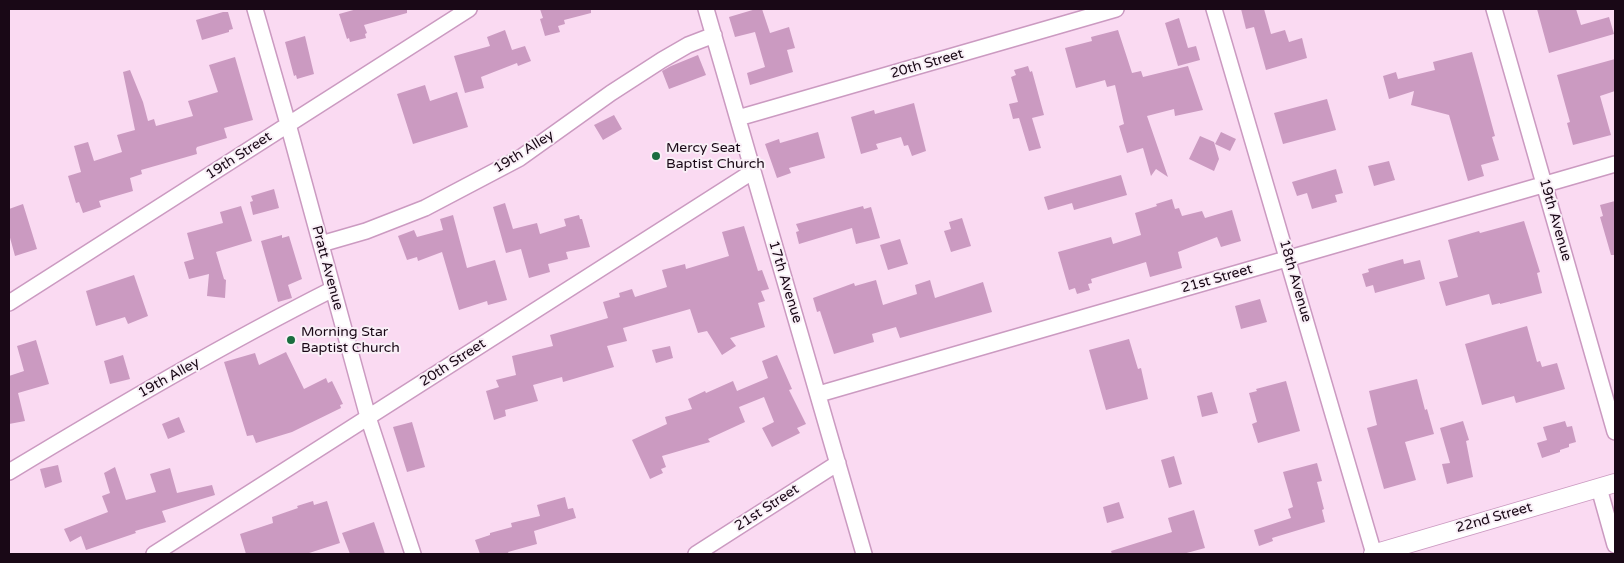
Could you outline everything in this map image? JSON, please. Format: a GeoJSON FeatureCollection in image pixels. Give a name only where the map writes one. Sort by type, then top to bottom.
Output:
{"type":"FeatureCollection","features":[{"type":"Feature","properties":{"kind":"street","name":"Pratt Avenue"},"geometry":{"type":"LineString","coordinates":[[255,9],[368,417],[413,554]]}},
{"type":"Feature","properties":{"kind":"street","name":"19th Street"},"geometry":{"type":"LineString","coordinates":[[9,303],[469,9]]}},
{"type":"Feature","properties":{"kind":"street","name":"17th Avenue"},"geometry":{"type":"LineString","coordinates":[[706,9],[864,554]]}},
{"type":"Feature","properties":{"kind":"street","name":"20th Street"},"geometry":{"type":"LineString","coordinates":[[738,118],[1116,9]]}},
{"type":"Feature","properties":{"kind":"street","name":"18th Avenue"},"geometry":{"type":"LineString","coordinates":[[1214,9],[1373,554]]}},
{"type":"Feature","properties":{"kind":"street","name":"19th Avenue"},"geometry":{"type":"LineString","coordinates":[[1494,9],[1615,432]]}},
{"type":"Feature","properties":{"kind":"street","name":"19th Alley"},"geometry":{"type":"LineString","coordinates":[[321,244],[366,231],[425,208],[520,158],[611,93],[662,60],[714,35]]}},
{"type":"Feature","properties":{"kind":"street","name":"21st Street"},"geometry":{"type":"LineString","coordinates":[[819,394],[1615,164]]}},
{"type":"Feature","properties":{"kind":"street","name":"20th Street"},"geometry":{"type":"LineString","coordinates":[[154,554],[752,172]]}},
{"type":"Feature","properties":{"kind":"street","name":"19th Alley"},"geometry":{"type":"LineString","coordinates":[[9,472],[118,406],[274,319],[333,289]]}},
{"type":"Feature","properties":{"kind":"street","name":"21st Street"},"geometry":{"type":"LineString","coordinates":[[696,554],[838,462]]}},
{"type":"Feature","properties":{"kind":"street","name":"22nd Street"},"geometry":{"type":"LineString","coordinates":[[1373,554],[1607,485]]}},
{"type":"Feature","properties":{"kind":"street"},"geometry":{"type":"LineString","coordinates":[[1607,485],[1615,545]]}},
{"type":"Feature","properties":{"kind":"building"},"geometry":{"type":"Polygon","coordinates":[[[357,9],[407,9],[407,13],[364,25],[367,33],[365,34],[366,38],[350,42],[349,38],[347,39],[339,14],[357,9]]]}},
{"type":"Feature","properties":{"kind":"building"},"geometry":{"type":"Polygon","coordinates":[[[540,9],[591,9],[591,13],[564,20],[565,24],[558,26],[560,32],[545,36],[540,19],[543,18],[540,9]]]}},
{"type":"Feature","properties":{"kind":"building"},"geometry":{"type":"Polygon","coordinates":[[[762,9],[770,33],[789,27],[795,48],[787,50],[793,72],[750,85],[747,73],[765,67],[755,32],[735,37],[729,17],[762,9]]]}},
{"type":"Feature","properties":{"kind":"building"},"geometry":{"type":"Polygon","coordinates":[[[1241,9],[1264,9],[1271,34],[1285,30],[1289,42],[1302,38],[1307,58],[1266,70],[1254,27],[1246,29],[1241,9]]]}},
{"type":"Feature","properties":{"kind":"building"},"geometry":{"type":"Polygon","coordinates":[[[1537,9],[1576,9],[1581,25],[1609,17],[1614,34],[1549,53],[1537,9]]]}},
{"type":"Feature","properties":{"kind":"building"},"geometry":{"type":"Polygon","coordinates":[[[228,12],[233,29],[202,40],[196,20],[228,12]]]}},
{"type":"Feature","properties":{"kind":"building"},"geometry":{"type":"Polygon","coordinates":[[[1179,18],[1188,48],[1196,46],[1200,60],[1178,66],[1165,23],[1179,18]]]}},
{"type":"Feature","properties":{"kind":"building"},"geometry":{"type":"Polygon","coordinates":[[[505,30],[512,50],[525,46],[531,61],[518,66],[517,63],[481,77],[484,88],[465,93],[454,56],[490,46],[487,37],[505,30]]]}},
{"type":"Feature","properties":{"kind":"building"},"geometry":{"type":"Polygon","coordinates":[[[1118,30],[1132,73],[1141,71],[1143,77],[1188,66],[1203,110],[1175,116],[1174,109],[1147,116],[1168,177],[1156,169],[1151,176],[1143,148],[1127,153],[1119,126],[1124,124],[1115,85],[1107,87],[1105,80],[1076,88],[1065,48],[1092,41],[1091,37],[1118,30]]]}},
{"type":"Feature","properties":{"kind":"building"},"geometry":{"type":"Polygon","coordinates":[[[305,36],[314,74],[297,79],[296,75],[294,76],[285,42],[305,36]]]}},
{"type":"Feature","properties":{"kind":"building"},"geometry":{"type":"Polygon","coordinates":[[[1472,52],[1495,136],[1492,137],[1499,160],[1481,165],[1484,176],[1468,181],[1449,115],[1411,105],[1414,91],[1389,99],[1383,76],[1396,72],[1398,79],[1435,70],[1433,62],[1472,52]]]}},
{"type":"Feature","properties":{"kind":"building"},"geometry":{"type":"Polygon","coordinates":[[[698,55],[706,75],[669,89],[662,71],[698,55]]]}},
{"type":"Feature","properties":{"kind":"building"},"geometry":{"type":"Polygon","coordinates":[[[235,57],[253,120],[224,128],[227,138],[197,147],[197,154],[141,170],[142,174],[130,178],[133,191],[99,201],[101,207],[83,213],[79,202],[76,203],[68,176],[81,172],[74,146],[88,142],[94,161],[122,152],[117,135],[135,130],[123,72],[130,70],[143,102],[148,121],[154,119],[156,126],[193,116],[188,101],[218,92],[209,65],[235,57]]]}},
{"type":"Feature","properties":{"kind":"building"},"geometry":{"type":"Polygon","coordinates":[[[1615,59],[1615,91],[1600,96],[1611,135],[1573,145],[1567,123],[1570,122],[1557,75],[1615,59]]]}},
{"type":"Feature","properties":{"kind":"building"},"geometry":{"type":"Polygon","coordinates":[[[1028,66],[1030,72],[1032,71],[1044,115],[1032,118],[1041,148],[1029,151],[1019,118],[1013,119],[1009,104],[1018,102],[1011,77],[1016,75],[1014,70],[1028,66]]]}},
{"type":"Feature","properties":{"kind":"building"},"geometry":{"type":"Polygon","coordinates":[[[425,85],[430,101],[457,92],[468,127],[413,144],[397,94],[425,85]]]}},
{"type":"Feature","properties":{"kind":"building"},"geometry":{"type":"Polygon","coordinates":[[[1327,99],[1336,130],[1283,144],[1274,113],[1327,99]]]}},
{"type":"Feature","properties":{"kind":"building"},"geometry":{"type":"Polygon","coordinates":[[[914,103],[926,151],[912,156],[908,145],[904,146],[901,137],[876,144],[878,149],[861,154],[851,117],[874,110],[875,114],[914,103]]]}},
{"type":"Feature","properties":{"kind":"building"},"geometry":{"type":"Polygon","coordinates":[[[614,115],[622,129],[603,140],[594,125],[614,115]]]}},
{"type":"Feature","properties":{"kind":"building"},"geometry":{"type":"Polygon","coordinates":[[[818,132],[825,158],[789,168],[791,173],[777,178],[765,144],[779,139],[780,143],[818,132]]]}},
{"type":"Feature","properties":{"kind":"building"},"geometry":{"type":"Polygon","coordinates":[[[1221,132],[1236,139],[1230,151],[1215,144],[1221,132]]]}},
{"type":"Feature","properties":{"kind":"building"},"geometry":{"type":"Polygon","coordinates":[[[1200,136],[1214,142],[1219,159],[1214,171],[1189,159],[1200,136]]]}},
{"type":"Feature","properties":{"kind":"building"},"geometry":{"type":"Polygon","coordinates":[[[1389,161],[1395,180],[1374,186],[1368,166],[1389,161]]]}},
{"type":"Feature","properties":{"kind":"building"},"geometry":{"type":"Polygon","coordinates":[[[1336,169],[1343,193],[1335,195],[1337,202],[1312,209],[1307,193],[1297,196],[1292,182],[1336,169]]]}},
{"type":"Feature","properties":{"kind":"building"},"geometry":{"type":"Polygon","coordinates":[[[1121,175],[1127,195],[1074,210],[1072,203],[1048,210],[1044,197],[1121,175]]]}},
{"type":"Feature","properties":{"kind":"building"},"geometry":{"type":"Polygon","coordinates":[[[274,189],[279,208],[253,215],[250,202],[253,201],[251,196],[274,189]]]}},
{"type":"Feature","properties":{"kind":"building"},"geometry":{"type":"Polygon","coordinates":[[[1172,199],[1175,209],[1179,208],[1182,216],[1202,211],[1205,218],[1232,210],[1241,241],[1221,247],[1217,237],[1178,252],[1182,268],[1150,277],[1146,262],[1091,279],[1092,283],[1088,284],[1090,290],[1077,294],[1075,288],[1069,290],[1058,252],[1111,237],[1113,244],[1141,235],[1135,213],[1172,199]]]}},
{"type":"Feature","properties":{"kind":"building"},"geometry":{"type":"Polygon","coordinates":[[[1615,201],[1615,255],[1611,255],[1600,217],[1603,216],[1600,205],[1615,201]]]}},
{"type":"Feature","properties":{"kind":"building"},"geometry":{"type":"Polygon","coordinates":[[[505,203],[513,229],[537,223],[540,234],[566,226],[564,219],[579,215],[580,219],[582,219],[590,247],[566,252],[568,259],[548,264],[550,272],[529,278],[521,249],[506,253],[493,207],[505,203]]]}},
{"type":"Feature","properties":{"kind":"building"},"geometry":{"type":"Polygon","coordinates":[[[23,204],[37,249],[15,256],[9,234],[9,209],[23,204]]]}},
{"type":"Feature","properties":{"kind":"building"},"geometry":{"type":"Polygon","coordinates":[[[241,206],[252,241],[216,252],[224,279],[226,280],[225,298],[207,296],[209,274],[189,279],[184,262],[194,259],[187,233],[223,223],[220,212],[241,206]]]}},
{"type":"Feature","properties":{"kind":"building"},"geometry":{"type":"Polygon","coordinates":[[[863,206],[864,209],[871,207],[880,238],[856,244],[852,228],[799,244],[796,232],[799,231],[796,224],[863,206]]]}},
{"type":"Feature","properties":{"kind":"building"},"geometry":{"type":"Polygon","coordinates":[[[453,215],[467,268],[495,260],[507,300],[488,305],[487,301],[459,310],[442,252],[418,261],[417,257],[407,260],[398,236],[414,230],[417,237],[443,230],[440,219],[453,215]]]}},
{"type":"Feature","properties":{"kind":"building"},"geometry":{"type":"Polygon","coordinates":[[[962,218],[971,246],[951,252],[944,231],[951,229],[949,222],[962,218]]]}},
{"type":"Feature","properties":{"kind":"building"},"geometry":{"type":"Polygon","coordinates":[[[1524,221],[1540,272],[1537,273],[1542,293],[1492,305],[1489,294],[1446,306],[1439,282],[1458,277],[1448,240],[1524,221]]]}},
{"type":"Feature","properties":{"kind":"building"},"geometry":{"type":"Polygon","coordinates":[[[744,226],[758,271],[762,270],[769,289],[761,291],[765,301],[758,303],[765,327],[730,338],[736,346],[722,355],[707,331],[698,333],[690,309],[623,328],[627,341],[607,346],[614,367],[563,382],[562,377],[533,385],[538,401],[505,410],[506,416],[494,420],[486,391],[499,387],[496,380],[516,375],[512,356],[553,346],[550,335],[608,318],[603,302],[620,297],[619,293],[632,289],[635,297],[667,287],[662,270],[685,264],[686,269],[729,256],[722,232],[744,226]]]}},
{"type":"Feature","properties":{"kind":"building"},"geometry":{"type":"Polygon","coordinates":[[[282,235],[282,238],[289,236],[302,279],[288,285],[292,298],[278,302],[261,241],[282,235]]]}},
{"type":"Feature","properties":{"kind":"building"},"geometry":{"type":"Polygon","coordinates":[[[900,239],[908,264],[888,270],[880,245],[900,239]]]}},
{"type":"Feature","properties":{"kind":"building"},"geometry":{"type":"Polygon","coordinates":[[[1403,259],[1404,264],[1420,260],[1425,279],[1375,293],[1373,285],[1366,287],[1362,274],[1369,272],[1368,269],[1403,259]]]}},
{"type":"Feature","properties":{"kind":"building"},"geometry":{"type":"Polygon","coordinates":[[[134,275],[148,316],[128,324],[125,317],[96,326],[86,291],[134,275]]]}},
{"type":"Feature","properties":{"kind":"building"},"geometry":{"type":"Polygon","coordinates":[[[876,280],[883,305],[917,294],[915,285],[930,280],[935,298],[983,282],[992,312],[900,338],[896,327],[872,334],[874,342],[834,354],[820,311],[817,312],[813,298],[854,283],[855,286],[876,280]]]}},
{"type":"Feature","properties":{"kind":"building"},"geometry":{"type":"Polygon","coordinates":[[[1260,299],[1267,322],[1241,329],[1235,306],[1260,299]]]}},
{"type":"Feature","properties":{"kind":"building"},"geometry":{"type":"Polygon","coordinates":[[[1527,326],[1537,362],[1540,361],[1542,367],[1557,363],[1565,389],[1516,403],[1514,396],[1482,405],[1465,344],[1527,326]]]}},
{"type":"Feature","properties":{"kind":"building"},"geometry":{"type":"Polygon","coordinates":[[[1129,339],[1138,369],[1141,368],[1148,399],[1106,410],[1089,350],[1129,339]]]}},
{"type":"Feature","properties":{"kind":"building"},"geometry":{"type":"Polygon","coordinates":[[[36,340],[49,384],[18,393],[25,421],[9,424],[9,376],[24,371],[17,346],[36,340]]]}},
{"type":"Feature","properties":{"kind":"building"},"geometry":{"type":"Polygon","coordinates":[[[670,346],[673,358],[656,363],[652,350],[670,346]]]}},
{"type":"Feature","properties":{"kind":"building"},"geometry":{"type":"Polygon","coordinates":[[[286,352],[304,389],[326,378],[328,383],[332,381],[343,404],[340,405],[341,408],[292,432],[256,443],[253,435],[247,436],[224,362],[255,353],[259,365],[286,352]]]}},
{"type":"Feature","properties":{"kind":"building"},"geometry":{"type":"Polygon","coordinates":[[[123,355],[130,379],[110,384],[104,361],[123,355]]]}},
{"type":"Feature","properties":{"kind":"building"},"geometry":{"type":"Polygon","coordinates":[[[777,355],[792,389],[789,390],[806,424],[797,428],[800,433],[772,447],[762,428],[774,422],[764,397],[739,407],[745,422],[708,439],[710,442],[662,456],[666,467],[661,469],[663,473],[650,479],[632,440],[667,424],[665,417],[692,409],[688,399],[705,391],[706,393],[733,381],[737,391],[768,378],[762,361],[777,355]]]}},
{"type":"Feature","properties":{"kind":"building"},"geometry":{"type":"Polygon","coordinates":[[[1417,379],[1425,410],[1427,409],[1434,434],[1405,442],[1416,480],[1384,489],[1367,428],[1377,425],[1369,391],[1417,379]]]}},
{"type":"Feature","properties":{"kind":"building"},"geometry":{"type":"Polygon","coordinates":[[[1286,381],[1300,431],[1258,443],[1252,424],[1257,422],[1249,393],[1257,391],[1256,389],[1286,381]]]}},
{"type":"Feature","properties":{"kind":"building"},"geometry":{"type":"Polygon","coordinates":[[[1212,392],[1218,413],[1202,417],[1197,396],[1212,392]]]}},
{"type":"Feature","properties":{"kind":"building"},"geometry":{"type":"Polygon","coordinates":[[[179,417],[185,432],[168,439],[162,424],[179,417]]]}},
{"type":"Feature","properties":{"kind":"building"},"geometry":{"type":"Polygon","coordinates":[[[1463,421],[1469,440],[1466,441],[1473,477],[1447,484],[1442,464],[1450,463],[1440,428],[1463,421]]]}},
{"type":"Feature","properties":{"kind":"building"},"geometry":{"type":"Polygon","coordinates":[[[1565,421],[1567,427],[1572,426],[1576,442],[1569,444],[1569,447],[1560,450],[1560,452],[1542,458],[1537,443],[1547,440],[1543,427],[1565,421]]]}},
{"type":"Feature","properties":{"kind":"building"},"geometry":{"type":"Polygon","coordinates":[[[412,422],[425,467],[407,472],[393,427],[412,422]]]}},
{"type":"Feature","properties":{"kind":"building"},"geometry":{"type":"Polygon","coordinates":[[[1174,456],[1182,484],[1169,488],[1161,460],[1174,456]]]}},
{"type":"Feature","properties":{"kind":"building"},"geometry":{"type":"Polygon","coordinates":[[[1317,463],[1322,481],[1317,482],[1324,509],[1322,510],[1325,522],[1272,538],[1273,541],[1259,546],[1254,530],[1291,518],[1288,509],[1293,507],[1283,472],[1317,463]]]}},
{"type":"Feature","properties":{"kind":"building"},"geometry":{"type":"Polygon","coordinates":[[[58,465],[62,482],[45,488],[40,469],[58,465]]]}},
{"type":"Feature","properties":{"kind":"building"},"geometry":{"type":"Polygon","coordinates":[[[115,467],[126,500],[156,492],[150,474],[170,468],[177,493],[212,485],[215,495],[162,511],[166,522],[135,531],[136,533],[86,550],[81,536],[70,542],[64,529],[108,512],[102,496],[110,493],[104,473],[115,467]]]}},
{"type":"Feature","properties":{"kind":"building"},"geometry":{"type":"Polygon","coordinates":[[[565,497],[568,509],[573,508],[576,518],[534,531],[537,544],[508,552],[509,554],[480,554],[475,540],[490,535],[490,533],[512,527],[511,523],[540,516],[537,505],[565,497]]]}},
{"type":"Feature","properties":{"kind":"building"},"geometry":{"type":"Polygon","coordinates":[[[313,501],[314,505],[327,501],[340,543],[306,554],[246,554],[240,534],[273,523],[272,517],[313,501]]]}},
{"type":"Feature","properties":{"kind":"building"},"geometry":{"type":"Polygon","coordinates":[[[1119,502],[1124,518],[1107,523],[1103,507],[1119,502]]]}},
{"type":"Feature","properties":{"kind":"building"},"geometry":{"type":"Polygon","coordinates":[[[1194,510],[1205,548],[1183,554],[1112,554],[1111,551],[1172,532],[1168,518],[1194,510]]]}},
{"type":"Feature","properties":{"kind":"building"},"geometry":{"type":"Polygon","coordinates":[[[374,522],[385,554],[350,554],[342,533],[374,522]]]}},
{"type":"Feature","properties":{"kind":"place","name":"Mercy Seat Baptist Church"},"geometry":{"type":"Point","coordinates":[656,156]}},
{"type":"Feature","properties":{"kind":"place","name":"Morning Star Baptist Church"},"geometry":{"type":"Point","coordinates":[291,340]}}]}
